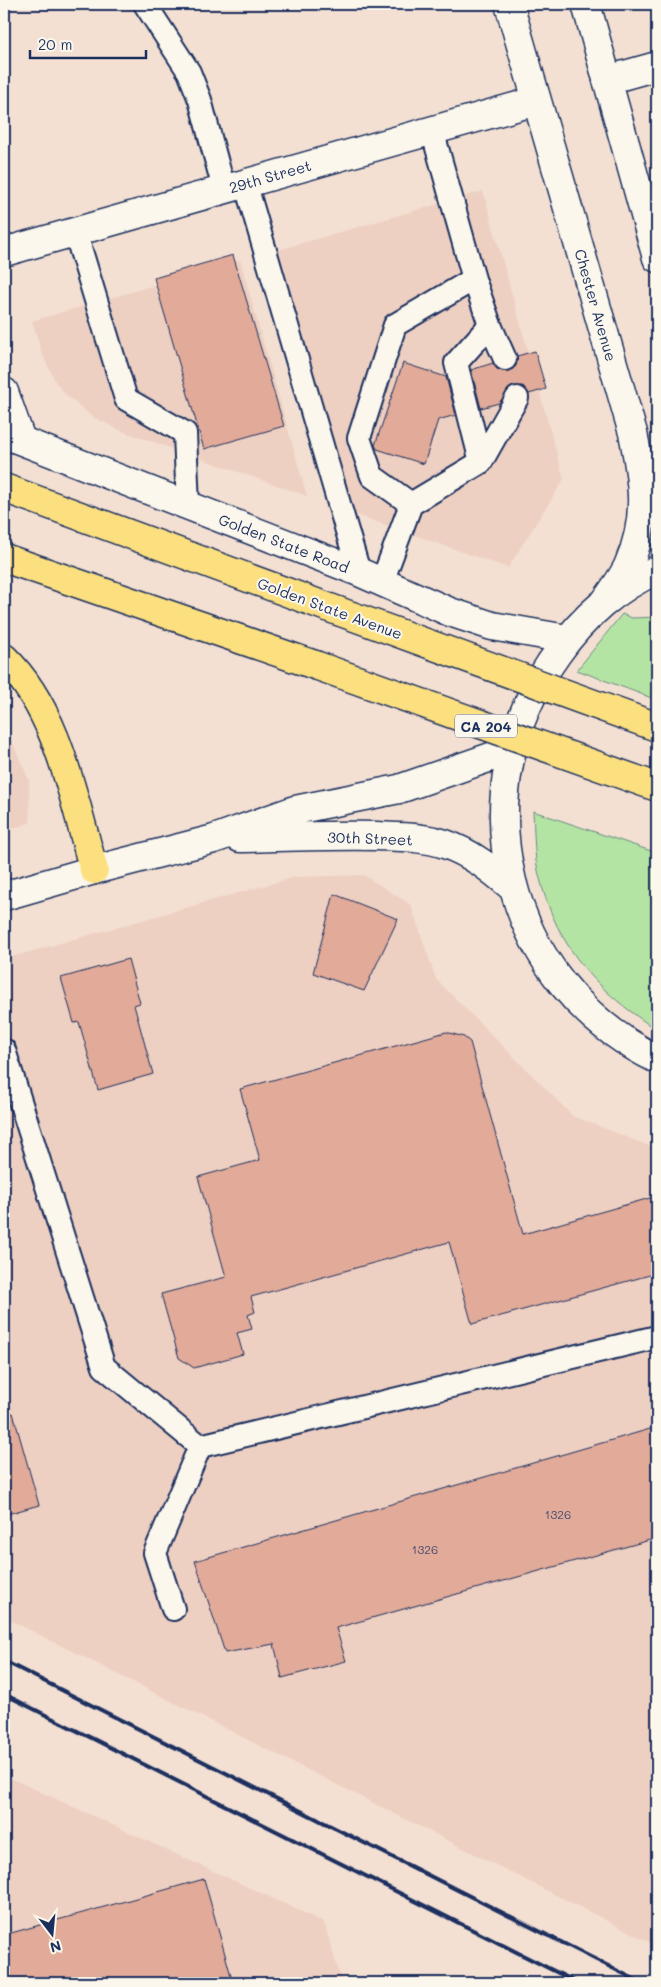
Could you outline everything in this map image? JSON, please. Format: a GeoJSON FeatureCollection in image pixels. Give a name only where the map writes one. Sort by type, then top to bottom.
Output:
{"type":"FeatureCollection","features":[{"type":"Feature","properties":{"kind":"highway","name":"Golden State Avenue"},"geometry":{"type":"LineString","coordinates":[[4,488],[657,727]]}},
{"type":"Feature","properties":{"kind":"highway","name":"CA 204"},"geometry":{"type":"LineString","coordinates":[[4,558],[315,665],[657,787]]}},
{"type":"Feature","properties":{"kind":"highway"},"geometry":{"type":"LineString","coordinates":[[4,658],[14,668],[41,708],[60,754],[94,870]]}},
{"type":"Feature","properties":{"kind":"main road","name":"Chester Avenue"},"geometry":{"type":"LineString","coordinates":[[509,4],[633,433],[642,476],[644,496],[638,540],[627,568],[604,602]]}},
{"type":"Feature","properties":{"kind":"main road"},"geometry":{"type":"LineString","coordinates":[[586,4],[657,258]]}},
{"type":"Feature","properties":{"kind":"main road"},"geometry":{"type":"LineString","coordinates":[[607,80],[657,66]]}},
{"type":"Feature","properties":{"kind":"main road","name":"29th Street"},"geometry":{"type":"LineString","coordinates":[[4,252],[536,101]]}},
{"type":"Feature","properties":{"kind":"main road"},"geometry":{"type":"LineString","coordinates":[[4,392],[12,437]]}},
{"type":"Feature","properties":{"kind":"main road","name":"Golden State Road"},"geometry":{"type":"LineString","coordinates":[[12,437],[370,577],[450,612],[492,626],[567,639]]}},
{"type":"Feature","properties":{"kind":"main road"},"geometry":{"type":"LineString","coordinates":[[657,570],[645,575],[604,602],[567,639],[543,673],[527,703],[511,750],[503,796],[504,841],[512,887],[532,937],[561,982],[598,1021],[635,1048],[657,1059]]}},
{"type":"Feature","properties":{"kind":"main road","name":"30th Street"},"geometry":{"type":"LineString","coordinates":[[4,896],[94,870],[214,839],[295,810],[399,789],[511,750]]}},
{"type":"Feature","properties":{"kind":"main road","name":"30th Street"},"geometry":{"type":"LineString","coordinates":[[214,839],[341,836],[402,837],[443,843],[468,854],[490,868],[512,887]]}},
{"type":"Feature","properties":{"kind":"lane"},"geometry":{"type":"LineString","coordinates":[[145,4],[189,72],[234,186],[370,577]]}},
{"type":"Feature","properties":{"kind":"lane"},"geometry":{"type":"LineString","coordinates":[[432,130],[474,279],[490,325],[505,359]]}},
{"type":"Feature","properties":{"kind":"lane"},"geometry":{"type":"LineString","coordinates":[[75,231],[126,399],[186,433],[188,507]]}},
{"type":"Feature","properties":{"kind":"lane"},"geometry":{"type":"LineString","coordinates":[[411,504],[372,476],[358,438],[395,325],[474,279]]}},
{"type":"Feature","properties":{"kind":"lane"},"geometry":{"type":"LineString","coordinates":[[480,462],[456,363],[490,325]]}},
{"type":"Feature","properties":{"kind":"lane"},"geometry":{"type":"LineString","coordinates":[[370,577],[411,504],[480,462],[517,398]]}},
{"type":"Feature","properties":{"kind":"lane"},"geometry":{"type":"LineString","coordinates":[[4,1050],[104,1367],[200,1446]]}},
{"type":"Feature","properties":{"kind":"lane"},"geometry":{"type":"LineString","coordinates":[[200,1446],[657,1338]]}},
{"type":"Feature","properties":{"kind":"lane"},"geometry":{"type":"LineString","coordinates":[[173,1609],[155,1553],[200,1446]]}},
{"type":"Feature","properties":{"kind":"shaded area"},"geometry":{"type":"Polygon","coordinates":[[[483,191],[564,479],[508,568],[348,512],[274,251],[483,191]]]}},
{"type":"Feature","properties":{"kind":"shaded area"},"geometry":{"type":"Polygon","coordinates":[[[240,260],[307,496],[119,430],[91,416],[66,395],[56,383],[42,354],[32,321],[240,260]]]}},
{"type":"Feature","properties":{"kind":"shaded area"},"geometry":{"type":"Polygon","coordinates":[[[4,723],[29,780],[30,823],[4,831],[4,723]]]}},
{"type":"Feature","properties":{"kind":"shaded area"},"geometry":{"type":"Polygon","coordinates":[[[364,875],[411,905],[436,979],[573,1116],[657,1149],[657,1946],[4,1617],[4,959],[295,877],[364,875]]]}},
{"type":"Feature","properties":{"kind":"shaded area"},"geometry":{"type":"Polygon","coordinates":[[[4,1775],[324,1922],[342,1983],[4,1983],[4,1775]]]}},
{"type":"Feature","properties":{"kind":"green space"},"geometry":{"type":"Polygon","coordinates":[[[622,614],[632,618],[657,617],[657,700],[577,670],[622,614]]]}},
{"type":"Feature","properties":{"kind":"green space"},"geometry":{"type":"Polygon","coordinates":[[[533,811],[657,853],[657,1030],[612,997],[577,959],[563,938],[552,915],[536,861],[533,811]]]}},
{"type":"Feature","properties":{"kind":"building"},"geometry":{"type":"Polygon","coordinates":[[[233,255],[284,426],[204,449],[154,278],[233,255]]]}},
{"type":"Feature","properties":{"kind":"building"},"geometry":{"type":"Polygon","coordinates":[[[535,351],[546,389],[529,394],[523,386],[511,387],[499,403],[481,408],[471,370],[493,363],[498,370],[510,371],[516,366],[517,356],[535,351]]]}},
{"type":"Feature","properties":{"kind":"building"},"geometry":{"type":"Polygon","coordinates":[[[403,363],[446,377],[456,415],[438,420],[424,464],[377,449],[375,445],[403,363]]]}},
{"type":"Feature","properties":{"kind":"building"},"geometry":{"type":"Polygon","coordinates":[[[334,894],[398,919],[364,991],[313,973],[334,894]]]}},
{"type":"Feature","properties":{"kind":"building"},"geometry":{"type":"Polygon","coordinates":[[[128,959],[140,1003],[134,1005],[153,1074],[98,1090],[79,1022],[74,1023],[61,978],[128,959]]]}},
{"type":"Feature","properties":{"kind":"building"},"geometry":{"type":"Polygon","coordinates":[[[446,1032],[464,1037],[470,1042],[523,1234],[657,1196],[657,1273],[472,1324],[449,1242],[251,1297],[255,1312],[248,1315],[252,1329],[237,1333],[243,1354],[194,1368],[179,1358],[161,1294],[226,1277],[198,1177],[260,1160],[240,1089],[446,1032]]]}},
{"type":"Feature","properties":{"kind":"building"},"geometry":{"type":"Polygon","coordinates":[[[13,1413],[39,1505],[4,1515],[4,1414],[13,1413]]]}},
{"type":"Feature","properties":{"kind":"building"},"geometry":{"type":"Polygon","coordinates":[[[657,1427],[657,1538],[336,1628],[346,1661],[282,1678],[274,1644],[225,1653],[195,1561],[657,1427]]]}},
{"type":"Feature","properties":{"kind":"building"},"geometry":{"type":"Polygon","coordinates":[[[204,1879],[233,1983],[4,1983],[4,1935],[204,1879]]]}},
{"type":"Feature","properties":{"kind":"railway"},"geometry":{"type":"LineString","coordinates":[[4,1661],[642,1983]]}},
{"type":"Feature","properties":{"kind":"railway"},"geometry":{"type":"LineString","coordinates":[[4,1694],[578,1983]]}}]}
